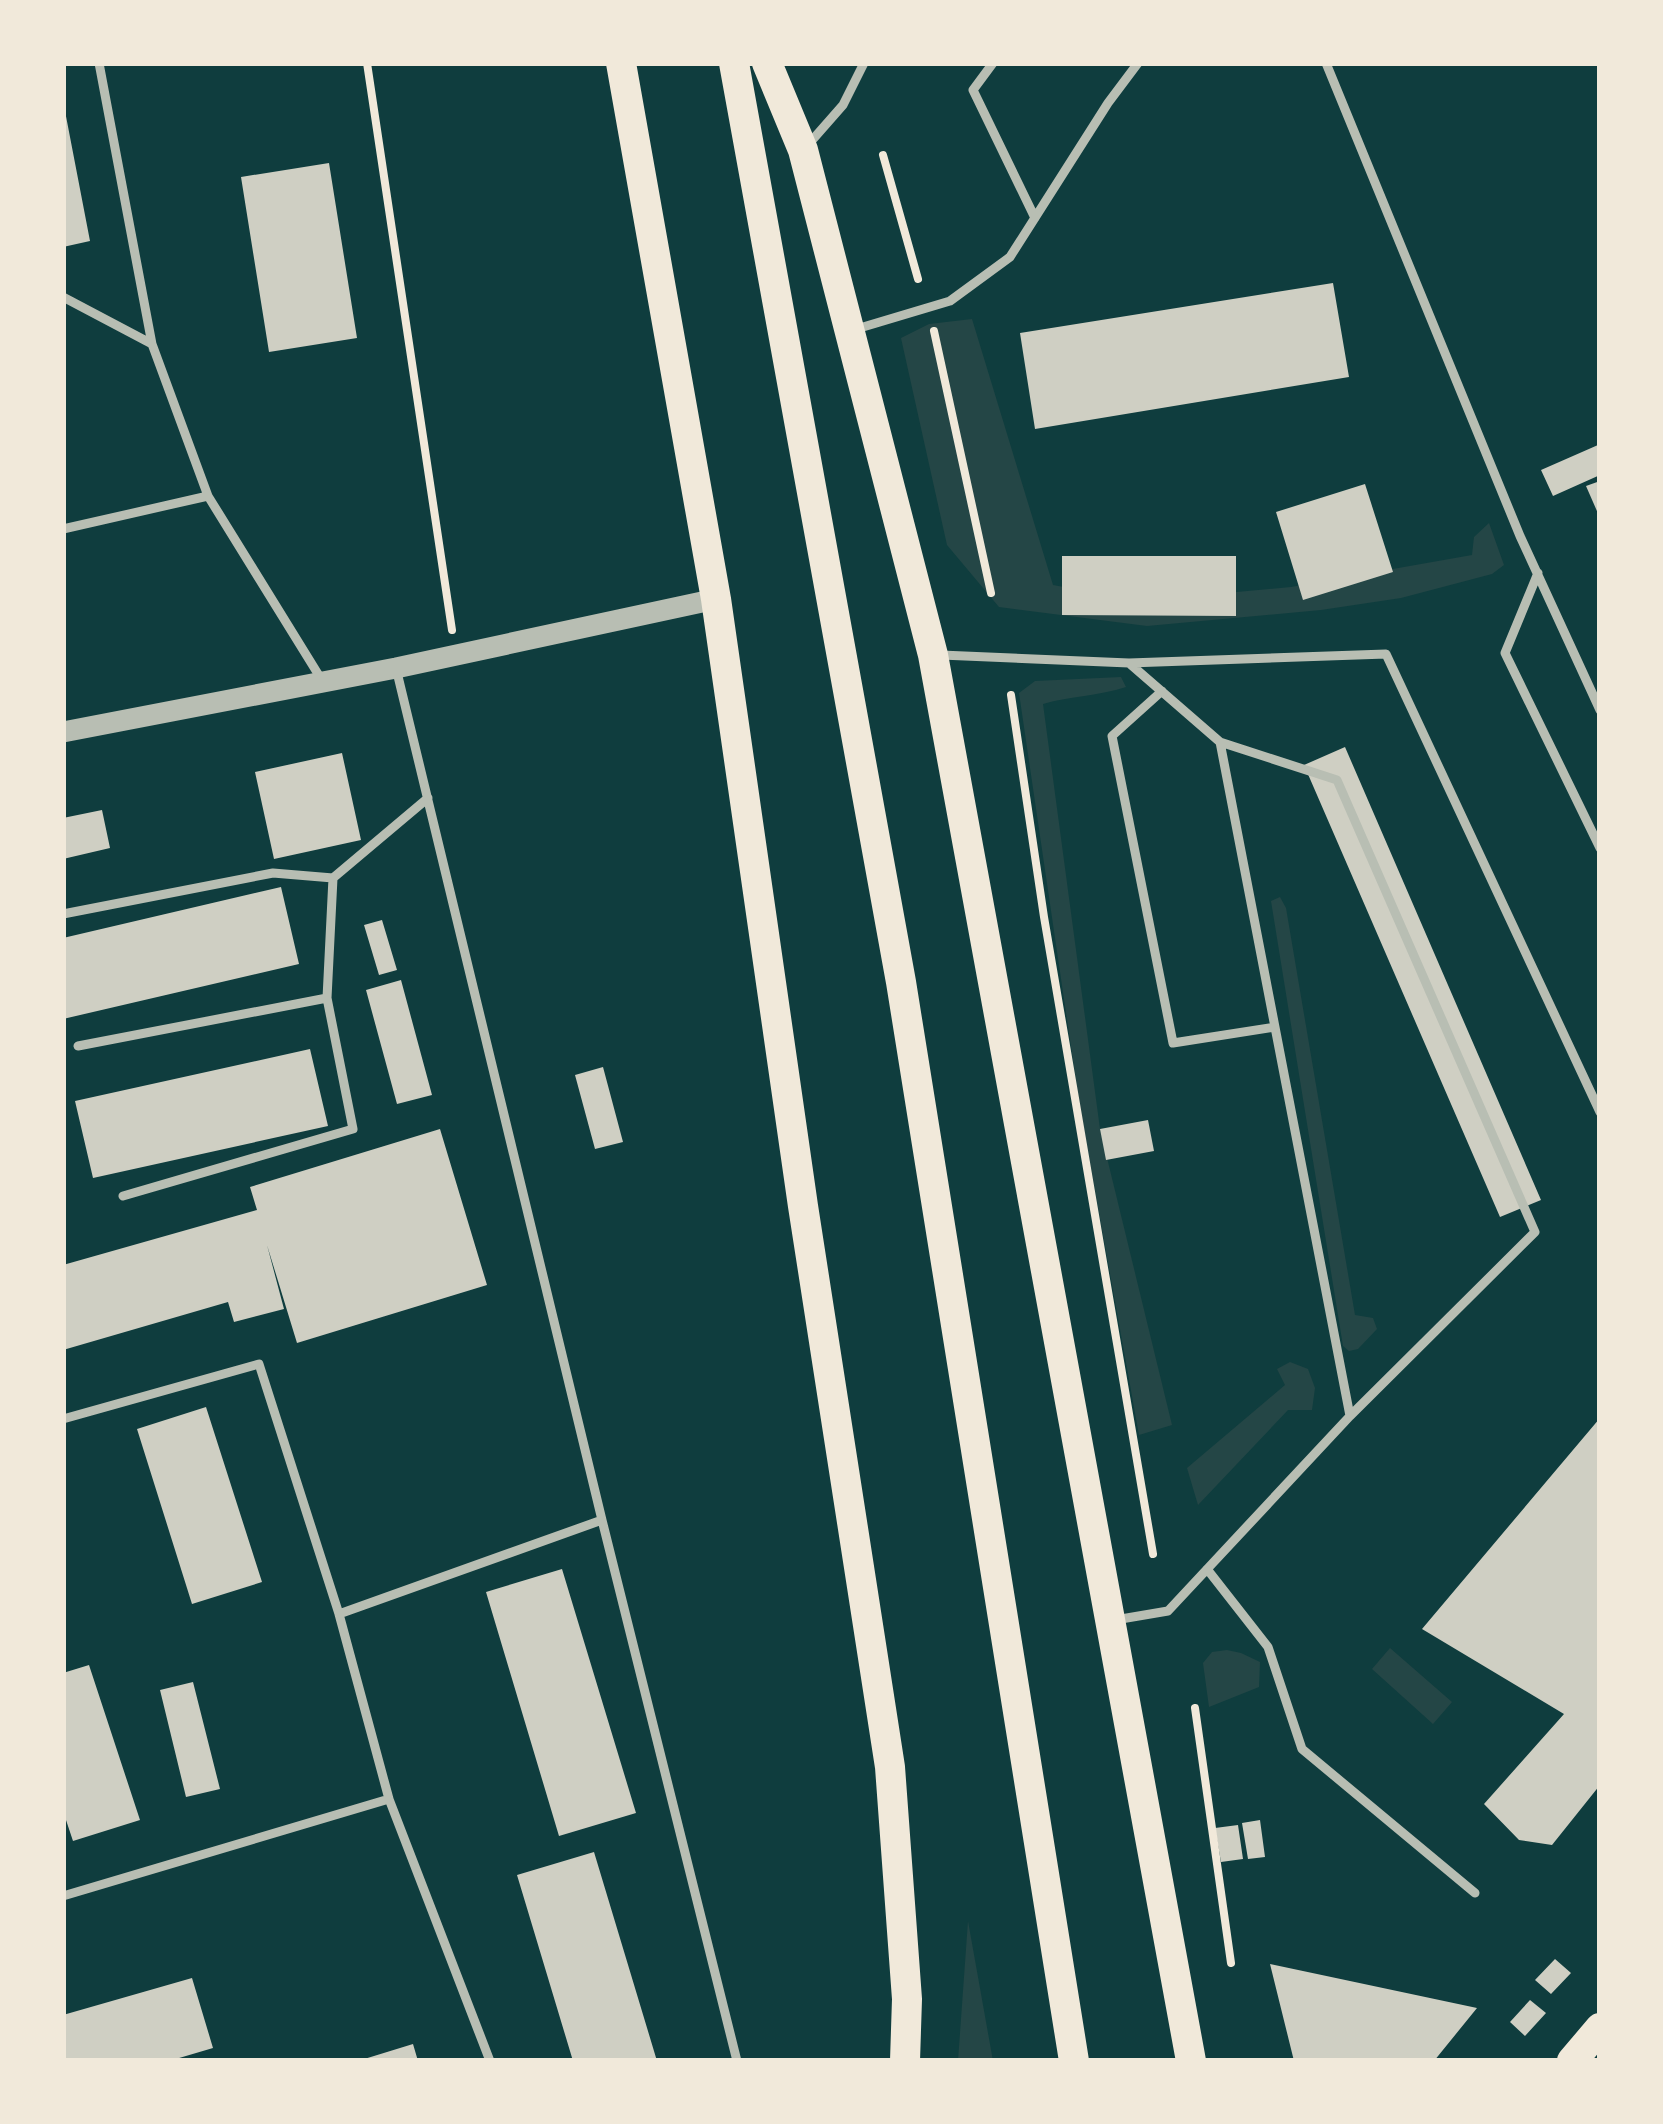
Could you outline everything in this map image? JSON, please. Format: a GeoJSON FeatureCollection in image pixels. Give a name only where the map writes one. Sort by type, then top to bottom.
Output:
{"type":"FeatureCollection","features":[{"type":"Feature","properties":{"kind":"main road"},"geometry":{"type":"LineString","coordinates":[[621,63],[716,599],[890,1767],[907,1999],[904,2061]]}},
{"type":"Feature","properties":{"kind":"main road"},"geometry":{"type":"LineString","coordinates":[[734,63],[901,982],[1073,2061]]}},
{"type":"Feature","properties":{"kind":"main road"},"geometry":{"type":"LineString","coordinates":[[767,63],[803,150],[933,655],[1191,2061]]}},
{"type":"Feature","properties":{"kind":"main road"},"geometry":{"type":"LineString","coordinates":[[1572,2061],[1600,2028]]}},
{"type":"Feature","properties":{"kind":"street"},"geometry":{"type":"LineString","coordinates":[[63,732],[396,668],[716,599]]}},
{"type":"Feature","properties":{"kind":"lane"},"geometry":{"type":"LineString","coordinates":[[99,63],[152,344],[208,496],[323,682]]}},
{"type":"Feature","properties":{"kind":"lane"},"geometry":{"type":"LineString","coordinates":[[803,150],[843,105],[864,63]]}},
{"type":"Feature","properties":{"kind":"lane"},"geometry":{"type":"LineString","coordinates":[[993,63],[973,90],[1035,218]]}},
{"type":"Feature","properties":{"kind":"lane"},"geometry":{"type":"LineString","coordinates":[[850,331],[950,302],[1010,257],[1138,63]]}},
{"type":"Feature","properties":{"kind":"lane"},"geometry":{"type":"LineString","coordinates":[[1326,63],[1538,573],[1600,710]]}},
{"type":"Feature","properties":{"kind":"lane"},"geometry":{"type":"LineString","coordinates":[[63,297],[152,344]]}},
{"type":"Feature","properties":{"kind":"lane"},"geometry":{"type":"LineString","coordinates":[[63,529],[208,496]]}},
{"type":"Feature","properties":{"kind":"lane"},"geometry":{"type":"LineString","coordinates":[[1538,573],[1505,652],[1600,848]]}},
{"type":"Feature","properties":{"kind":"lane"},"geometry":{"type":"LineString","coordinates":[[933,655],[1129,663],[1386,654],[1600,1112]]}},
{"type":"Feature","properties":{"kind":"lane"},"geometry":{"type":"LineString","coordinates":[[1110,1621],[1168,1611],[1350,1416],[1535,1232],[1337,780],[1220,742],[1129,663]]}},
{"type":"Feature","properties":{"kind":"lane"},"geometry":{"type":"LineString","coordinates":[[396,668],[737,2061]]}},
{"type":"Feature","properties":{"kind":"lane"},"geometry":{"type":"LineString","coordinates":[[1162,691],[1112,736],[1174,1043],[1275,1027]]}},
{"type":"Feature","properties":{"kind":"lane"},"geometry":{"type":"LineString","coordinates":[[1220,742],[1350,1416]]}},
{"type":"Feature","properties":{"kind":"lane"},"geometry":{"type":"LineString","coordinates":[[63,914],[272,873],[332,878],[428,798]]}},
{"type":"Feature","properties":{"kind":"lane"},"geometry":{"type":"LineString","coordinates":[[123,1196],[353,1129],[328,998],[332,878]]}},
{"type":"Feature","properties":{"kind":"lane"},"geometry":{"type":"LineString","coordinates":[[78,1046],[328,998]]}},
{"type":"Feature","properties":{"kind":"lane"},"geometry":{"type":"LineString","coordinates":[[63,1419],[260,1364],[339,1614],[389,1799],[490,2061]]}},
{"type":"Feature","properties":{"kind":"lane"},"geometry":{"type":"LineString","coordinates":[[339,1614],[602,1520]]}},
{"type":"Feature","properties":{"kind":"lane"},"geometry":{"type":"LineString","coordinates":[[1207,1569],[1268,1647],[1302,1749],[1475,1893]]}},
{"type":"Feature","properties":{"kind":"lane"},"geometry":{"type":"LineString","coordinates":[[63,1896],[389,1799]]}},
{"type":"Feature","properties":{"kind":"path"},"geometry":{"type":"LineString","coordinates":[[367,63],[456,655]]}},
{"type":"Feature","properties":{"kind":"path"},"geometry":{"type":"LineString","coordinates":[[883,155],[919,279]]}},
{"type":"Feature","properties":{"kind":"path"},"geometry":{"type":"LineString","coordinates":[[933,329],[991,593]]}},
{"type":"Feature","properties":{"kind":"path"},"geometry":{"type":"LineString","coordinates":[[1011,695],[1153,1554]]}},
{"type":"Feature","properties":{"kind":"path"},"geometry":{"type":"LineString","coordinates":[[1195,1708],[1231,1963]]}},
{"type":"Feature","properties":{"kind":"shaded area"},"geometry":{"type":"Polygon","coordinates":[[[972,319],[1053,585],[1139,601],[1291,587],[1472,555],[1474,537],[1489,523],[1504,565],[1492,574],[1401,598],[1147,626],[999,607],[947,545],[901,338],[929,324],[972,319]]]}},
{"type":"Feature","properties":{"kind":"shaded area"},"geometry":{"type":"Polygon","coordinates":[[[1121,677],[1126,687],[1043,704],[1100,1129],[1172,1425],[1139,1435],[1079,1101],[1019,693],[1035,681],[1121,677]]]}},
{"type":"Feature","properties":{"kind":"shaded area"},"geometry":{"type":"Polygon","coordinates":[[[1280,897],[1286,908],[1355,1315],[1373,1318],[1377,1329],[1358,1349],[1349,1351],[1343,1346],[1271,901],[1280,897]]]}},
{"type":"Feature","properties":{"kind":"shaded area"},"geometry":{"type":"Polygon","coordinates":[[[1290,1362],[1308,1369],[1315,1388],[1312,1410],[1288,1410],[1198,1505],[1187,1468],[1285,1385],[1277,1369],[1290,1362]]]}},
{"type":"Feature","properties":{"kind":"shaded area"},"geometry":{"type":"Polygon","coordinates":[[[1390,1648],[1452,1702],[1433,1724],[1372,1669],[1390,1648]]]}},
{"type":"Feature","properties":{"kind":"shaded area"},"geometry":{"type":"Polygon","coordinates":[[[1227,1650],[1260,1662],[1259,1687],[1209,1707],[1203,1663],[1212,1652],[1227,1650]]]}},
{"type":"Feature","properties":{"kind":"shaded area"},"geometry":{"type":"Polygon","coordinates":[[[968,1921],[993,2061],[958,2061],[968,1921]]]}},
{"type":"Feature","properties":{"kind":"building"},"geometry":{"type":"Polygon","coordinates":[[[63,111],[90,241],[63,247],[63,111]]]}},
{"type":"Feature","properties":{"kind":"building"},"geometry":{"type":"Polygon","coordinates":[[[329,163],[357,338],[269,352],[241,177],[329,163]]]}},
{"type":"Feature","properties":{"kind":"building"},"geometry":{"type":"Polygon","coordinates":[[[1333,283],[1349,377],[1035,429],[1020,333],[1333,283]]]}},
{"type":"Feature","properties":{"kind":"building"},"geometry":{"type":"Polygon","coordinates":[[[1598,445],[1600,475],[1553,496],[1541,470],[1598,445]]]}},
{"type":"Feature","properties":{"kind":"building"},"geometry":{"type":"Polygon","coordinates":[[[1600,481],[1600,518],[1586,486],[1600,481]]]}},
{"type":"Feature","properties":{"kind":"building"},"geometry":{"type":"Polygon","coordinates":[[[1365,484],[1393,572],[1303,600],[1276,512],[1365,484]]]}},
{"type":"Feature","properties":{"kind":"building"},"geometry":{"type":"Polygon","coordinates":[[[1062,556],[1236,556],[1236,616],[1062,615],[1062,556]]]}},
{"type":"Feature","properties":{"kind":"building"},"geometry":{"type":"Polygon","coordinates":[[[1345,747],[1541,1200],[1500,1217],[1304,765],[1345,747]]]}},
{"type":"Feature","properties":{"kind":"building"},"geometry":{"type":"Polygon","coordinates":[[[342,753],[361,840],[274,859],[255,772],[342,753]]]}},
{"type":"Feature","properties":{"kind":"building"},"geometry":{"type":"Polygon","coordinates":[[[102,810],[110,848],[63,859],[63,818],[102,810]]]}},
{"type":"Feature","properties":{"kind":"building"},"geometry":{"type":"Polygon","coordinates":[[[281,887],[299,964],[63,1019],[63,938],[281,887]]]}},
{"type":"Feature","properties":{"kind":"building"},"geometry":{"type":"Polygon","coordinates":[[[382,920],[397,970],[379,975],[364,925],[382,920]]]}},
{"type":"Feature","properties":{"kind":"building"},"geometry":{"type":"Polygon","coordinates":[[[401,980],[432,1095],[397,1104],[366,990],[401,980]]]}},
{"type":"Feature","properties":{"kind":"building"},"geometry":{"type":"Polygon","coordinates":[[[310,1049],[328,1126],[93,1178],[75,1101],[310,1049]]]}},
{"type":"Feature","properties":{"kind":"building"},"geometry":{"type":"Polygon","coordinates":[[[603,1067],[623,1142],[595,1149],[575,1075],[603,1067]]]}},
{"type":"Feature","properties":{"kind":"building"},"geometry":{"type":"Polygon","coordinates":[[[1148,1120],[1154,1151],[1106,1160],[1100,1129],[1148,1120]]]}},
{"type":"Feature","properties":{"kind":"building"},"geometry":{"type":"Polygon","coordinates":[[[440,1129],[487,1285],[297,1343],[267,1245],[284,1309],[234,1322],[228,1302],[63,1350],[63,1265],[257,1210],[250,1187],[440,1129]]]}},
{"type":"Feature","properties":{"kind":"building"},"geometry":{"type":"Polygon","coordinates":[[[206,1407],[262,1582],[192,1604],[137,1429],[206,1407]]]}},
{"type":"Feature","properties":{"kind":"building"},"geometry":{"type":"Polygon","coordinates":[[[1600,1418],[1600,1785],[1552,1845],[1519,1840],[1484,1804],[1564,1714],[1422,1629],[1600,1418]]]}},
{"type":"Feature","properties":{"kind":"building"},"geometry":{"type":"Polygon","coordinates":[[[562,1569],[636,1813],[559,1836],[486,1592],[562,1569]]]}},
{"type":"Feature","properties":{"kind":"building"},"geometry":{"type":"Polygon","coordinates":[[[89,1665],[140,1820],[73,1841],[63,1811],[63,1673],[89,1665]]]}},
{"type":"Feature","properties":{"kind":"building"},"geometry":{"type":"Polygon","coordinates":[[[193,1682],[220,1789],[186,1797],[160,1690],[193,1682]]]}},
{"type":"Feature","properties":{"kind":"building"},"geometry":{"type":"Polygon","coordinates":[[[1260,1820],[1265,1857],[1248,1859],[1242,1823],[1260,1820]]]}},
{"type":"Feature","properties":{"kind":"building"},"geometry":{"type":"Polygon","coordinates":[[[1238,1825],[1243,1859],[1221,1862],[1215,1828],[1238,1825]]]}},
{"type":"Feature","properties":{"kind":"building"},"geometry":{"type":"Polygon","coordinates":[[[594,1852],[657,2061],[573,2061],[517,1875],[594,1852]]]}},
{"type":"Feature","properties":{"kind":"building"},"geometry":{"type":"Polygon","coordinates":[[[1555,1959],[1571,1973],[1551,1994],[1535,1980],[1555,1959]]]}},
{"type":"Feature","properties":{"kind":"building"},"geometry":{"type":"Polygon","coordinates":[[[1270,1964],[1477,2008],[1434,2061],[1294,2061],[1270,1964]]]}},
{"type":"Feature","properties":{"kind":"building"},"geometry":{"type":"Polygon","coordinates":[[[192,1978],[213,2048],[169,2061],[63,2061],[63,2015],[192,1978]]]}},
{"type":"Feature","properties":{"kind":"building"},"geometry":{"type":"Polygon","coordinates":[[[1530,2000],[1546,2013],[1525,2036],[1510,2022],[1530,2000]]]}},
{"type":"Feature","properties":{"kind":"building"},"geometry":{"type":"Polygon","coordinates":[[[413,2044],[418,2061],[361,2061],[361,2060],[413,2044]]]}}]}
